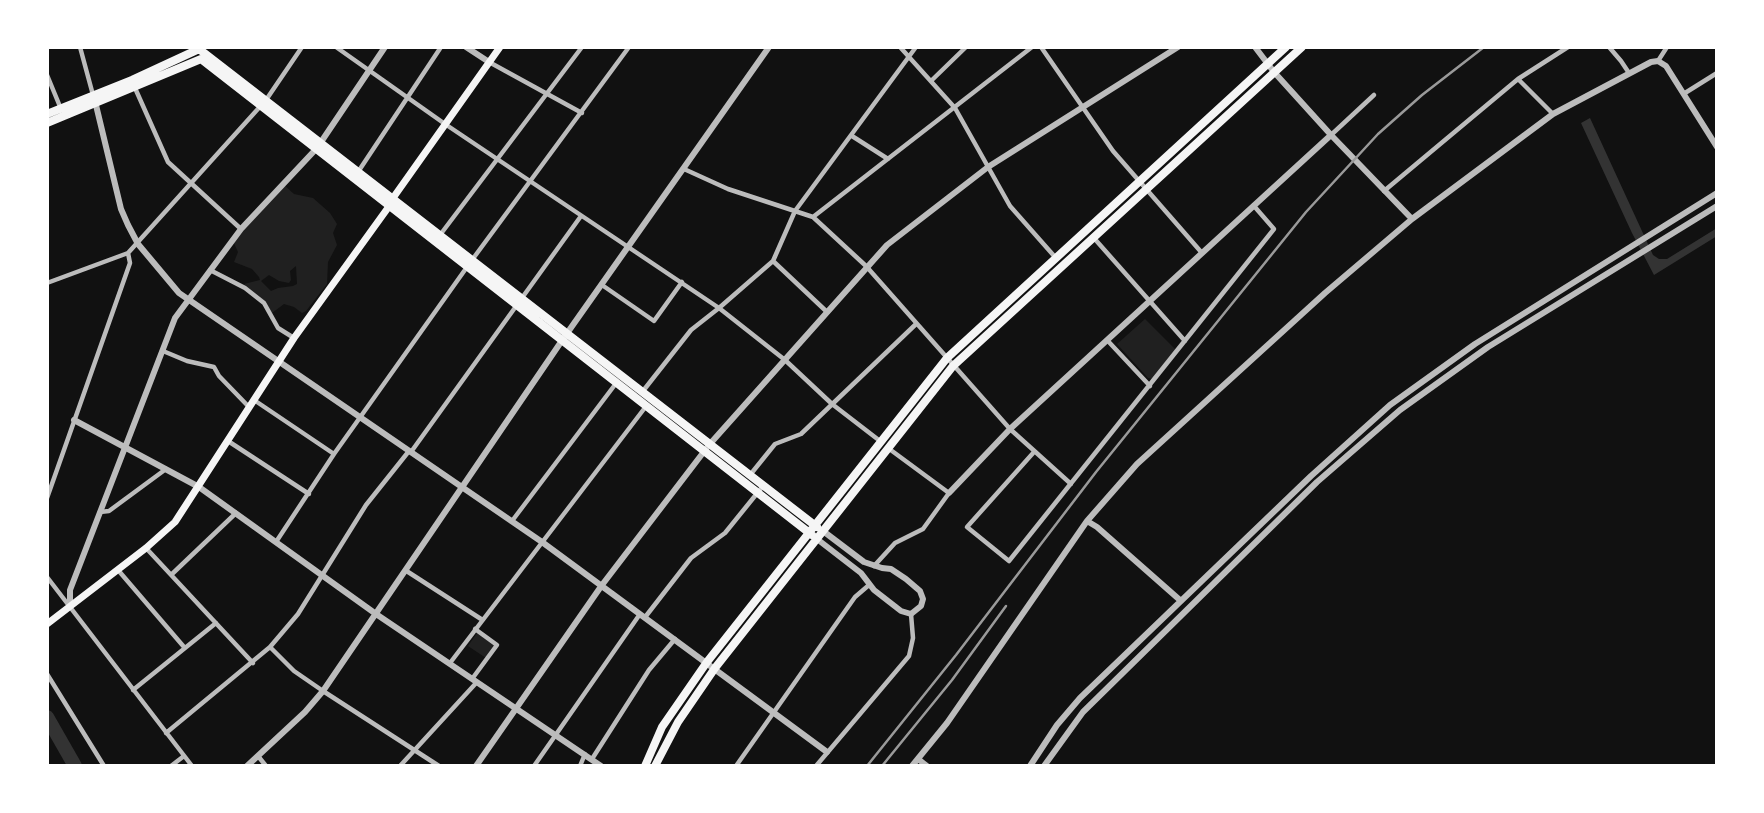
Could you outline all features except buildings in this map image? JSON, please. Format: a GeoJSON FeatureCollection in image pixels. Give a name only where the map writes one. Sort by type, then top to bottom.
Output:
{"type":"FeatureCollection","features":[{"type":"Feature","properties":{"kind":"highway"},"geometry":{"type":"LineString","coordinates":[[645,766],[662,727],[706,662],[947,358],[1286,47]]}},
{"type":"Feature","properties":{"kind":"highway"},"geometry":{"type":"LineString","coordinates":[[655,766],[678,722],[715,668],[953,366],[1302,47]]}},
{"type":"Feature","properties":{"kind":"highway"},"geometry":{"type":"LineString","coordinates":[[47,114],[134,84],[200,50],[263,103],[820,535]]}},
{"type":"Feature","properties":{"kind":"highway"},"geometry":{"type":"LineString","coordinates":[[47,123],[94,99]]}},
{"type":"Feature","properties":{"kind":"highway"},"geometry":{"type":"LineString","coordinates":[[319,145],[358,172],[392,202],[440,235],[470,262]]}},
{"type":"Feature","properties":{"kind":"highway"},"geometry":{"type":"LineString","coordinates":[[620,379],[642,392],[649,402]]}},
{"type":"Feature","properties":{"kind":"highway"},"geometry":{"type":"LineString","coordinates":[[707,448],[750,476],[760,489]]}},
{"type":"Feature","properties":{"kind":"main road"},"geometry":{"type":"LineString","coordinates":[[47,624],[146,548],[174,522],[294,338],[500,47]]}},
{"type":"Feature","properties":{"kind":"street"},"geometry":{"type":"LineString","coordinates":[[80,47],[121,209],[138,244],[179,293],[542,542],[827,752]]}},
{"type":"Feature","properties":{"kind":"street"},"geometry":{"type":"LineString","coordinates":[[47,283],[128,253],[138,244],[263,103],[302,47]]}},
{"type":"Feature","properties":{"kind":"street"},"geometry":{"type":"LineString","coordinates":[[336,47],[528,181],[682,282],[785,359],[832,404],[880,441]]}},
{"type":"Feature","properties":{"kind":"street"},"geometry":{"type":"LineString","coordinates":[[70,607],[71,590],[176,318],[241,229],[319,145],[384,47]]}},
{"type":"Feature","properties":{"kind":"street"},"geometry":{"type":"LineString","coordinates":[[358,172],[441,47]]}},
{"type":"Feature","properties":{"kind":"street"},"geometry":{"type":"LineString","coordinates":[[466,47],[582,113]]}},
{"type":"Feature","properties":{"kind":"street"},"geometry":{"type":"LineString","coordinates":[[440,235],[582,47]]}},
{"type":"Feature","properties":{"kind":"street"},"geometry":{"type":"LineString","coordinates":[[275,542],[470,262],[629,47]]}},
{"type":"Feature","properties":{"kind":"street"},"geometry":{"type":"LineString","coordinates":[[247,766],[305,712],[323,691],[565,336],[769,47]]}},
{"type":"Feature","properties":{"kind":"street"},"geometry":{"type":"LineString","coordinates":[[900,47],[955,107],[1010,206],[1063,266]]}},
{"type":"Feature","properties":{"kind":"street"},"geometry":{"type":"LineString","coordinates":[[642,392],[691,330],[719,309],[772,261],[795,211],[916,47]]}},
{"type":"Feature","properties":{"kind":"street"},"geometry":{"type":"LineString","coordinates":[[931,80],[967,47]]}},
{"type":"Feature","properties":{"kind":"street"},"geometry":{"type":"LineString","coordinates":[[813,218],[1032,47]]}},
{"type":"Feature","properties":{"kind":"street"},"geometry":{"type":"LineString","coordinates":[[1041,47],[1113,151],[1202,253]]}},
{"type":"Feature","properties":{"kind":"street"},"geometry":{"type":"LineString","coordinates":[[476,766],[602,585],[707,448],[866,266],[898,235],[988,166],[1178,47]]}},
{"type":"Feature","properties":{"kind":"street"},"geometry":{"type":"LineString","coordinates":[[1255,47],[1331,135],[1412,219]]}},
{"type":"Feature","properties":{"kind":"street"},"geometry":{"type":"LineString","coordinates":[[1384,191],[1518,79],[1568,47]]}},
{"type":"Feature","properties":{"kind":"street"},"geometry":{"type":"LineString","coordinates":[[1609,47],[1629,73]]}},
{"type":"Feature","properties":{"kind":"street"},"geometry":{"type":"LineString","coordinates":[[912,766],[947,723],[1087,521],[1137,464],[1325,293],[1412,219],[1553,114],[1645,64],[1658,61],[1667,47]]}},
{"type":"Feature","properties":{"kind":"street"},"geometry":{"type":"LineString","coordinates":[[1658,61],[1666,66],[1685,93],[1717,147]]}},
{"type":"Feature","properties":{"kind":"street"},"geometry":{"type":"LineString","coordinates":[[1685,93],[1717,73]]}},
{"type":"Feature","properties":{"kind":"street"},"geometry":{"type":"LineString","coordinates":[[47,75],[61,109]]}},
{"type":"Feature","properties":{"kind":"street"},"geometry":{"type":"LineString","coordinates":[[1518,79],[1553,114]]}},
{"type":"Feature","properties":{"kind":"street"},"geometry":{"type":"LineString","coordinates":[[134,84],[168,162],[241,229]]}},
{"type":"Feature","properties":{"kind":"street"},"geometry":{"type":"LineString","coordinates":[[873,566],[895,543],[923,529],[948,493],[1010,429],[1374,95]]}},
{"type":"Feature","properties":{"kind":"street"},"geometry":{"type":"LineString","coordinates":[[852,136],[888,159]]}},
{"type":"Feature","properties":{"kind":"street"},"geometry":{"type":"LineString","coordinates":[[684,169],[728,188],[813,218],[866,266],[902,306],[915,325],[1010,429],[1070,484]]}},
{"type":"Feature","properties":{"kind":"street"},"geometry":{"type":"LineString","coordinates":[[1030,766],[1057,725],[1080,698],[1311,476],[1390,405],[1475,344],[1717,193]]}},
{"type":"Feature","properties":{"kind":"street"},"geometry":{"type":"LineString","coordinates":[[1034,452],[967,527],[1009,561],[1274,229],[1254,206]]}},
{"type":"Feature","properties":{"kind":"street"},"geometry":{"type":"LineString","coordinates":[[1044,766],[1083,712],[1317,482],[1400,410],[1488,347],[1717,206]]}},
{"type":"Feature","properties":{"kind":"street"},"geometry":{"type":"LineString","coordinates":[[166,733],[253,663],[298,614],[366,505],[410,452],[581,216]]}},
{"type":"Feature","properties":{"kind":"street"},"geometry":{"type":"LineString","coordinates":[[1093,237],[1185,341]]}},
{"type":"Feature","properties":{"kind":"street"},"geometry":{"type":"LineString","coordinates":[[47,498],[130,264],[128,253]]}},
{"type":"Feature","properties":{"kind":"street"},"geometry":{"type":"LineString","coordinates":[[772,261],[826,311]]}},
{"type":"Feature","properties":{"kind":"street"},"geometry":{"type":"LineString","coordinates":[[210,270],[245,288],[264,303],[278,328],[294,338]]}},
{"type":"Feature","properties":{"kind":"street"},"geometry":{"type":"LineString","coordinates":[[602,285],[654,321],[682,282]]}},
{"type":"Feature","properties":{"kind":"street"},"geometry":{"type":"LineString","coordinates":[[750,476],[775,444],[797,437],[915,325]]}},
{"type":"Feature","properties":{"kind":"street"},"geometry":{"type":"LineString","coordinates":[[1106,340],[1150,386]]}},
{"type":"Feature","properties":{"kind":"street"},"geometry":{"type":"LineString","coordinates":[[162,350],[214,368],[219,376],[251,404],[334,454]]}},
{"type":"Feature","properties":{"kind":"street"},"geometry":{"type":"LineString","coordinates":[[512,521],[620,379]]}},
{"type":"Feature","properties":{"kind":"street"},"geometry":{"type":"LineString","coordinates":[[450,663],[649,402]]}},
{"type":"Feature","properties":{"kind":"street"},"geometry":{"type":"LineString","coordinates":[[74,420],[199,487],[376,614],[601,766]]}},
{"type":"Feature","properties":{"kind":"street"},"geometry":{"type":"LineString","coordinates":[[228,441],[309,494]]}},
{"type":"Feature","properties":{"kind":"street"},"geometry":{"type":"LineString","coordinates":[[888,448],[948,493]]}},
{"type":"Feature","properties":{"kind":"street"},"geometry":{"type":"LineString","coordinates":[[100,512],[108,511],[167,469]]}},
{"type":"Feature","properties":{"kind":"street"},"geometry":{"type":"LineString","coordinates":[[534,766],[643,615],[691,558],[724,533],[760,489]]}},
{"type":"Feature","properties":{"kind":"street"},"geometry":{"type":"LineString","coordinates":[[171,575],[236,513]]}},
{"type":"Feature","properties":{"kind":"street"},"geometry":{"type":"LineString","coordinates":[[1087,521],[1181,601]]}},
{"type":"Feature","properties":{"kind":"street"},"geometry":{"type":"LineString","coordinates":[[820,535],[873,566],[891,569],[920,591],[923,603],[911,614]]}},
{"type":"Feature","properties":{"kind":"street"},"geometry":{"type":"LineString","coordinates":[[820,535],[861,573],[869,585],[901,611],[911,614]]}},
{"type":"Feature","properties":{"kind":"street"},"geometry":{"type":"LineString","coordinates":[[146,548],[253,663]]}},
{"type":"Feature","properties":{"kind":"street"},"geometry":{"type":"LineString","coordinates":[[118,570],[184,647]]}},
{"type":"Feature","properties":{"kind":"street"},"geometry":{"type":"LineString","coordinates":[[405,570],[481,619]]}},
{"type":"Feature","properties":{"kind":"street"},"geometry":{"type":"LineString","coordinates":[[47,577],[192,766]]}},
{"type":"Feature","properties":{"kind":"street"},"geometry":{"type":"LineString","coordinates":[[736,766],[855,597],[869,585]]}},
{"type":"Feature","properties":{"kind":"street"},"geometry":{"type":"LineString","coordinates":[[816,766],[909,656],[913,638],[911,614]]}},
{"type":"Feature","properties":{"kind":"street"},"geometry":{"type":"LineString","coordinates":[[133,690],[216,623]]}},
{"type":"Feature","properties":{"kind":"street"},"geometry":{"type":"LineString","coordinates":[[400,766],[474,681],[498,645],[475,629]]}},
{"type":"Feature","properties":{"kind":"street"},"geometry":{"type":"LineString","coordinates":[[592,759],[649,670],[675,639]]}},
{"type":"Feature","properties":{"kind":"street"},"geometry":{"type":"LineString","coordinates":[[270,647],[295,671],[323,691],[439,766]]}},
{"type":"Feature","properties":{"kind":"street"},"geometry":{"type":"LineString","coordinates":[[47,674],[104,766]]}},
{"type":"Feature","properties":{"kind":"street"},"geometry":{"type":"LineString","coordinates":[[580,766],[585,754]]}},
{"type":"Feature","properties":{"kind":"street"},"geometry":{"type":"LineString","coordinates":[[171,766],[184,756]]}},
{"type":"Feature","properties":{"kind":"street"},"geometry":{"type":"LineString","coordinates":[[258,756],[267,766]]}},
{"type":"Feature","properties":{"kind":"street"},"geometry":{"type":"LineString","coordinates":[[918,759],[928,766]]}},
{"type":"Feature","properties":{"kind":"shaded area"},"geometry":{"type":"Polygon","coordinates":[[[1590,118],[1653,255],[1659,259],[1667,259],[1717,228],[1717,236],[1654,275],[1581,123],[1590,118]]]}},
{"type":"Feature","properties":{"kind":"shaded area"},"geometry":{"type":"Polygon","coordinates":[[[284,185],[294,194],[313,198],[330,213],[337,224],[333,233],[337,245],[328,262],[327,284],[302,313],[284,304],[272,313],[263,300],[244,284],[260,280],[252,269],[234,262],[238,252],[233,241],[284,185]],[[296,266],[290,271],[289,283],[269,275],[261,281],[271,291],[297,284],[296,266]]]}},
{"type":"Feature","properties":{"kind":"shaded area"},"geometry":{"type":"Polygon","coordinates":[[[1145,319],[1176,350],[1153,379],[1148,378],[1117,344],[1145,319]]]}},
{"type":"Feature","properties":{"kind":"shaded area"},"geometry":{"type":"Polygon","coordinates":[[[477,633],[495,645],[486,658],[468,646],[477,633]]]}},
{"type":"Feature","properties":{"kind":"waterway"},"geometry":{"type":"LineString","coordinates":[[47,717],[75,766]]}},
{"type":"Feature","properties":{"kind":"railway"},"geometry":{"type":"LineString","coordinates":[[867,766],[1096,472],[1306,212],[1378,134],[1422,95],[1484,47]]}},
{"type":"Feature","properties":{"kind":"railway"},"geometry":{"type":"LineString","coordinates":[[882,766],[952,680],[1006,606]]}}]}
